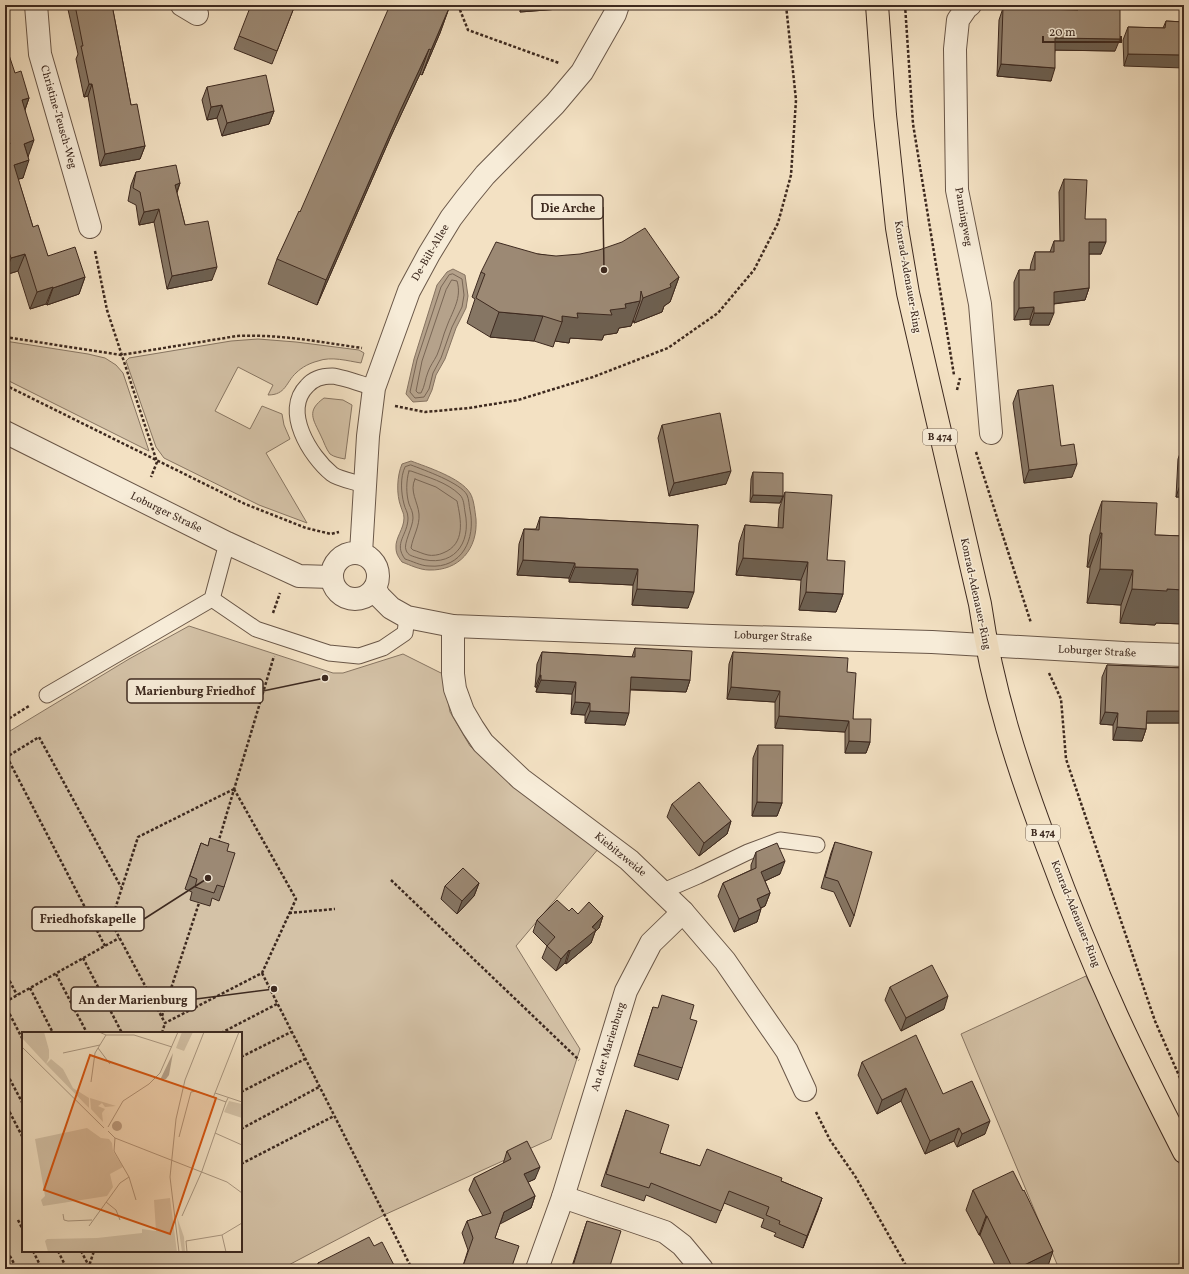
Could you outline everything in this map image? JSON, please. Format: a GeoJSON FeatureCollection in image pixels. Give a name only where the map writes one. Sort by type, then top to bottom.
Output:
{"type":"FeatureCollection","features":[{"type":"Feature","properties":{"kind":"main road","name":"Konrad-Adenauer-Ring"},"geometry":{"type":"LineString","coordinates":[[877,5],[885,115],[897,228],[908,293],[980,604],[986,645],[1000,706],[1029,798],[1055,868],[1117,1016],[1184,1152]]}},
{"type":"Feature","properties":{"kind":"street","name":"Christine-Teusch-Weg"},"geometry":{"type":"LineString","coordinates":[[36,5],[40,54],[90,227]]}},
{"type":"Feature","properties":{"kind":"street","name":"De-Bilt-Allee"},"geometry":{"type":"LineString","coordinates":[[361,553],[364,484],[374,388],[409,291],[429,254],[452,218],[485,175],[555,104],[582,72],[615,14],[618,5]]}},
{"type":"Feature","properties":{"kind":"street","name":"Panningweg"},"geometry":{"type":"LineString","coordinates":[[970,5],[958,20],[955,49],[957,190],[980,304],[991,433]]}},
{"type":"Feature","properties":{"kind":"street","name":"Loburger Straße"},"geometry":{"type":"LineString","coordinates":[[5,432],[227,543],[299,576],[331,576]]}},
{"type":"Feature","properties":{"kind":"street"},"geometry":{"type":"LineString","coordinates":[[354,552],[361,553],[373,561],[377,567],[378,574],[375,588],[370,594],[363,597],[356,599],[349,598],[342,595],[333,584],[331,576],[332,569],[340,557],[354,552]]}},
{"type":"Feature","properties":{"kind":"street","name":"Loburger Straße"},"geometry":{"type":"LineString","coordinates":[[375,588],[379,596],[391,608],[407,617],[453,626],[986,645],[1124,654],[1184,655]]}},
{"type":"Feature","properties":{"kind":"street","name":"Kiebitzweide"},"geometry":{"type":"LineString","coordinates":[[453,626],[453,674],[455,689],[463,711],[472,728],[483,743],[520,779],[628,860],[683,912],[725,960],[734,973],[787,1051],[805,1090]]}},
{"type":"Feature","properties":{"kind":"street","name":"An der Marienburg"},"geometry":{"type":"LineString","coordinates":[[537,1269],[563,1197],[626,991],[651,943],[683,912]]}},
{"type":"Feature","properties":{"kind":"street"},"geometry":{"type":"LineString","coordinates":[[563,1197],[665,1232],[682,1245],[702,1269]]}},
{"type":"Feature","properties":{"kind":"lane"},"geometry":{"type":"LineString","coordinates":[[364,484],[333,475],[314,454],[304,438],[298,420],[297,410],[302,391],[311,382],[321,378],[333,376],[374,388]]}},
{"type":"Feature","properties":{"kind":"lane"},"geometry":{"type":"LineString","coordinates":[[47,695],[212,599],[227,543]]}},
{"type":"Feature","properties":{"kind":"lane"},"geometry":{"type":"LineString","coordinates":[[212,599],[256,629],[329,654],[359,656],[383,648],[405,633],[407,617]]}},
{"type":"Feature","properties":{"kind":"lane"},"geometry":{"type":"LineString","coordinates":[[661,892],[748,852],[780,840],[817,845]]}},
{"type":"Feature","properties":{"kind":"path"},"geometry":{"type":"LineString","coordinates":[[458,5],[468,30],[545,56],[582,72]]}},
{"type":"Feature","properties":{"kind":"path"},"geometry":{"type":"LineString","coordinates":[[388,405],[425,412],[469,408],[518,400],[593,378],[668,348],[718,313],[754,270],[778,223],[791,176],[796,100],[786,5]]}},
{"type":"Feature","properties":{"kind":"path"},"geometry":{"type":"LineString","coordinates":[[905,5],[913,124],[957,390]]}},
{"type":"Feature","properties":{"kind":"path"},"geometry":{"type":"LineString","coordinates":[[90,227],[107,310],[157,462]]}},
{"type":"Feature","properties":{"kind":"path"},"geometry":{"type":"LineString","coordinates":[[5,337],[121,354],[238,336],[256,335],[276,336],[387,351]]}},
{"type":"Feature","properties":{"kind":"path"},"geometry":{"type":"LineString","coordinates":[[5,385],[157,462],[245,504],[306,528],[330,534],[362,524]]}},
{"type":"Feature","properties":{"kind":"path"},"geometry":{"type":"LineString","coordinates":[[976,451],[1039,649],[1061,698],[1066,759],[1155,1021],[1184,1087]]}},
{"type":"Feature","properties":{"kind":"path"},"geometry":{"type":"LineString","coordinates":[[217,847],[234,789],[288,570]]}},
{"type":"Feature","properties":{"kind":"path"},"geometry":{"type":"LineString","coordinates":[[5,721],[47,695]]}},
{"type":"Feature","properties":{"kind":"path"},"geometry":{"type":"LineString","coordinates":[[105,946],[6,758],[39,737],[121,887]]}},
{"type":"Feature","properties":{"kind":"path"},"geometry":{"type":"LineString","coordinates":[[165,1023],[111,922],[121,887],[138,837],[234,789]]}},
{"type":"Feature","properties":{"kind":"path"},"geometry":{"type":"LineString","coordinates":[[162,1032],[165,1023],[262,973],[296,899],[234,789]]}},
{"type":"Feature","properties":{"kind":"path"},"geometry":{"type":"LineString","coordinates":[[391,880],[599,1078]]}},
{"type":"Feature","properties":{"kind":"path"},"geometry":{"type":"LineString","coordinates":[[161,1017],[199,903]]}},
{"type":"Feature","properties":{"kind":"path"},"geometry":{"type":"LineString","coordinates":[[289,913],[335,908]]}},
{"type":"Feature","properties":{"kind":"path"},"geometry":{"type":"LineString","coordinates":[[5,1002],[119,938]]}},
{"type":"Feature","properties":{"kind":"path"},"geometry":{"type":"LineString","coordinates":[[83,958],[121,1032]]}},
{"type":"Feature","properties":{"kind":"path"},"geometry":{"type":"LineString","coordinates":[[5,972],[17,995]]}},
{"type":"Feature","properties":{"kind":"path"},"geometry":{"type":"LineString","coordinates":[[262,973],[412,1269]]}},
{"type":"Feature","properties":{"kind":"path"},"geometry":{"type":"LineString","coordinates":[[56,974],[86,1032]]}},
{"type":"Feature","properties":{"kind":"path"},"geometry":{"type":"LineString","coordinates":[[30,988],[52,1032]]}},
{"type":"Feature","properties":{"kind":"path"},"geometry":{"type":"LineString","coordinates":[[223,1032],[277,1004]]}},
{"type":"Feature","properties":{"kind":"path"},"geometry":{"type":"LineString","coordinates":[[5,1005],[22,1038]]}},
{"type":"Feature","properties":{"kind":"path"},"geometry":{"type":"LineString","coordinates":[[242,1056],[291,1032]]}},
{"type":"Feature","properties":{"kind":"path"},"geometry":{"type":"LineString","coordinates":[[242,1091],[305,1059]]}},
{"type":"Feature","properties":{"kind":"path"},"geometry":{"type":"LineString","coordinates":[[5,1070],[22,1102]]}},
{"type":"Feature","properties":{"kind":"path"},"geometry":{"type":"LineString","coordinates":[[242,1128],[319,1087]]}},
{"type":"Feature","properties":{"kind":"path"},"geometry":{"type":"LineString","coordinates":[[805,1090],[830,1140],[856,1176],[908,1269]]}},
{"type":"Feature","properties":{"kind":"path"},"geometry":{"type":"LineString","coordinates":[[5,1103],[22,1136]]}},
{"type":"Feature","properties":{"kind":"path"},"geometry":{"type":"LineString","coordinates":[[242,1163],[334,1116]]}},
{"type":"Feature","properties":{"kind":"path"},"geometry":{"type":"LineString","coordinates":[[18,1220],[22,1228]]}},
{"type":"Feature","properties":{"kind":"path"},"geometry":{"type":"LineString","coordinates":[[5,1247],[17,1269]]}},
{"type":"Feature","properties":{"kind":"path"},"geometry":{"type":"LineString","coordinates":[[34,1252],[42,1269]]}},
{"type":"Feature","properties":{"kind":"path"},"geometry":{"type":"LineString","coordinates":[[58,1252],[67,1269]]}},
{"type":"Feature","properties":{"kind":"path"},"geometry":{"type":"LineString","coordinates":[[81,1252],[89,1268]]}},
{"type":"Feature","properties":{"kind":"path"},"geometry":{"type":"LineString","coordinates":[[89,1268],[94,1252]]}},
{"type":"Feature","properties":{"kind":"shaded area"},"geometry":{"type":"Polygon","coordinates":[[[258,339],[359,350],[364,353],[361,363],[340,359],[328,359],[309,364],[296,373],[279,393],[268,395],[273,385],[238,367],[215,411],[250,429],[262,406],[282,414],[284,425],[290,439],[266,453],[307,523],[259,505],[164,458],[156,447],[126,361],[129,358],[231,341],[258,339]]]}},
{"type":"Feature","properties":{"kind":"shaded area"},"geometry":{"type":"Polygon","coordinates":[[[5,341],[88,354],[105,358],[116,365],[123,373],[149,451],[5,379],[5,341]]]}},
{"type":"Feature","properties":{"kind":"shaded area"},"geometry":{"type":"Polygon","coordinates":[[[324,398],[343,400],[352,405],[345,459],[335,457],[330,454],[314,420],[313,411],[318,403],[324,398]]]}},
{"type":"Feature","properties":{"kind":"shaded area"},"geometry":{"type":"Polygon","coordinates":[[[189,626],[333,673],[343,673],[403,654],[443,674],[450,712],[470,746],[515,786],[599,848],[516,946],[580,1049],[551,1139],[384,1215],[281,1269],[5,1269],[5,734],[129,659],[189,626]]]}},
{"type":"Feature","properties":{"kind":"shaded area"},"geometry":{"type":"Polygon","coordinates":[[[1086,976],[1184,1173],[1184,1269],[1059,1269],[961,1034],[1086,976]]]}},
{"type":"Feature","properties":{"kind":"water"},"geometry":{"type":"Polygon","coordinates":[[[453,269],[465,275],[468,296],[466,308],[456,328],[445,359],[436,375],[427,401],[413,402],[406,394],[414,359],[437,285],[447,272],[453,269]]]}},
{"type":"Feature","properties":{"kind":"water"},"geometry":{"type":"Polygon","coordinates":[[[411,461],[452,478],[466,488],[470,493],[476,519],[474,540],[470,549],[464,556],[458,562],[449,567],[429,570],[422,569],[402,562],[397,554],[396,544],[404,522],[404,515],[398,496],[398,479],[402,464],[411,461]]]}},
{"type":"Feature","properties":{"kind":"building"},"geometry":{"type":"Polygon","coordinates":[[[75,5],[112,5],[131,105],[137,104],[145,146],[105,154],[92,84],[89,84],[81,46],[83,46],[75,5]]]}},
{"type":"Feature","properties":{"kind":"building"},"geometry":{"type":"Polygon","coordinates":[[[251,5],[295,5],[277,51],[239,36],[251,5]]]}},
{"type":"Feature","properties":{"kind":"building"},"geometry":{"type":"Polygon","coordinates":[[[390,5],[441,5],[449,8],[431,50],[429,49],[400,111],[326,280],[277,259],[299,211],[300,212],[390,5]]]}},
{"type":"Feature","properties":{"kind":"building"},"geometry":{"type":"Polygon","coordinates":[[[1078,7],[1120,8],[1120,39],[1055,38],[1055,68],[1001,64],[1003,8],[1078,10],[1078,7]]]}},
{"type":"Feature","properties":{"kind":"building"},"geometry":{"type":"Polygon","coordinates":[[[1166,21],[1184,22],[1184,55],[1128,54],[1128,27],[1165,28],[1166,21]]]}},
{"type":"Feature","properties":{"kind":"building"},"geometry":{"type":"Polygon","coordinates":[[[9,55],[15,73],[21,71],[29,98],[22,100],[34,140],[24,144],[29,160],[14,165],[33,227],[38,225],[48,256],[75,247],[85,277],[37,292],[25,254],[11,258],[5,240],[5,146],[10,144],[5,127],[5,57],[9,55]]]}},
{"type":"Feature","properties":{"kind":"building"},"geometry":{"type":"Polygon","coordinates":[[[266,75],[274,111],[227,123],[222,105],[211,107],[207,87],[266,75]]]}},
{"type":"Feature","properties":{"kind":"building"},"geometry":{"type":"Polygon","coordinates":[[[176,165],[180,183],[175,185],[185,225],[208,221],[217,267],[172,276],[159,209],[144,212],[140,192],[133,188],[136,172],[176,165]]]}},
{"type":"Feature","properties":{"kind":"building"},"geometry":{"type":"Polygon","coordinates":[[[1064,179],[1087,180],[1085,219],[1106,219],[1106,242],[1089,242],[1089,288],[1054,292],[1054,313],[1034,313],[1034,307],[1019,308],[1019,270],[1035,270],[1035,252],[1054,252],[1054,241],[1064,241],[1064,179]]]}},
{"type":"Feature","properties":{"kind":"building"},"geometry":{"type":"Polygon","coordinates":[[[645,228],[679,277],[670,284],[671,287],[643,298],[641,291],[640,301],[625,304],[626,308],[610,310],[612,315],[577,313],[578,318],[562,316],[562,322],[543,316],[499,312],[476,298],[485,274],[481,272],[496,242],[538,254],[556,256],[580,254],[599,250],[622,242],[645,228]]]}},
{"type":"Feature","properties":{"kind":"building"},"geometry":{"type":"Polygon","coordinates":[[[1053,385],[1061,446],[1074,444],[1077,464],[1029,470],[1018,390],[1053,385]]]}},
{"type":"Feature","properties":{"kind":"building"},"geometry":{"type":"Polygon","coordinates":[[[720,413],[731,471],[674,483],[662,425],[720,413]]]}},
{"type":"Feature","properties":{"kind":"building"},"geometry":{"type":"Polygon","coordinates":[[[1183,445],[1184,482],[1181,482],[1183,445]]]}},
{"type":"Feature","properties":{"kind":"building"},"geometry":{"type":"Polygon","coordinates":[[[753,472],[783,473],[783,496],[753,495],[753,472]]]}},
{"type":"Feature","properties":{"kind":"building"},"geometry":{"type":"Polygon","coordinates":[[[785,492],[832,495],[827,560],[845,561],[843,594],[806,592],[808,562],[743,558],[745,525],[783,528],[785,492]]]}},
{"type":"Feature","properties":{"kind":"building"},"geometry":{"type":"Polygon","coordinates":[[[1102,501],[1157,503],[1155,535],[1184,536],[1184,590],[1167,589],[1167,591],[1132,589],[1133,570],[1100,569],[1102,501]]]}},
{"type":"Feature","properties":{"kind":"building"},"geometry":{"type":"Polygon","coordinates":[[[540,517],[698,525],[694,592],[637,589],[638,569],[575,567],[575,563],[523,560],[524,529],[539,530],[540,517]]]}},
{"type":"Feature","properties":{"kind":"building"},"geometry":{"type":"Polygon","coordinates":[[[635,648],[692,651],[690,680],[631,677],[629,713],[590,711],[590,703],[575,702],[576,682],[541,680],[542,652],[635,657],[635,648]]]}},
{"type":"Feature","properties":{"kind":"building"},"geometry":{"type":"Polygon","coordinates":[[[733,652],[848,658],[847,672],[856,673],[853,719],[871,719],[870,742],[849,741],[849,721],[779,716],[780,691],[731,687],[733,652]]]}},
{"type":"Feature","properties":{"kind":"building"},"geometry":{"type":"Polygon","coordinates":[[[1107,665],[1184,668],[1184,711],[1147,711],[1146,729],[1117,727],[1118,713],[1105,712],[1107,665]]]}},
{"type":"Feature","properties":{"kind":"building"},"geometry":{"type":"Polygon","coordinates":[[[758,745],[783,745],[782,803],[757,802],[758,745]]]}},
{"type":"Feature","properties":{"kind":"building"},"geometry":{"type":"Polygon","coordinates":[[[699,782],[731,821],[704,843],[672,804],[699,782]]]}},
{"type":"Feature","properties":{"kind":"building"},"geometry":{"type":"Polygon","coordinates":[[[210,838],[229,844],[227,851],[235,853],[224,887],[217,885],[214,893],[195,887],[197,879],[190,876],[201,843],[208,846],[210,838]]]}},
{"type":"Feature","properties":{"kind":"building"},"geometry":{"type":"Polygon","coordinates":[[[835,842],[872,852],[854,916],[838,881],[825,877],[835,842]]]}},
{"type":"Feature","properties":{"kind":"building"},"geometry":{"type":"Polygon","coordinates":[[[777,843],[785,861],[761,872],[770,893],[757,899],[761,909],[739,919],[723,883],[756,868],[756,852],[777,843]]]}},
{"type":"Feature","properties":{"kind":"building"},"geometry":{"type":"Polygon","coordinates":[[[463,868],[479,883],[462,901],[445,886],[463,868]]]}},
{"type":"Feature","properties":{"kind":"building"},"geometry":{"type":"Polygon","coordinates":[[[557,900],[569,911],[572,908],[578,914],[589,902],[603,916],[592,927],[596,930],[570,951],[569,950],[561,959],[547,946],[555,937],[537,920],[557,900]]]}},
{"type":"Feature","properties":{"kind":"building"},"geometry":{"type":"Polygon","coordinates":[[[932,965],[948,996],[906,1018],[890,987],[932,965]]]}},
{"type":"Feature","properties":{"kind":"building"},"geometry":{"type":"Polygon","coordinates":[[[662,995],[694,1005],[690,1019],[697,1021],[682,1068],[638,1054],[653,1007],[658,1008],[662,995]]]}},
{"type":"Feature","properties":{"kind":"building"},"geometry":{"type":"Polygon","coordinates":[[[916,1035],[943,1094],[972,1081],[990,1121],[962,1134],[959,1128],[930,1141],[906,1088],[882,1100],[862,1062],[916,1035]]]}},
{"type":"Feature","properties":{"kind":"building"},"geometry":{"type":"Polygon","coordinates":[[[626,1110],[669,1125],[660,1153],[700,1166],[707,1149],[782,1178],[781,1181],[822,1198],[807,1236],[779,1224],[780,1221],[766,1215],[769,1207],[729,1191],[721,1211],[651,1183],[649,1188],[606,1174],[626,1110]]]}},
{"type":"Feature","properties":{"kind":"building"},"geometry":{"type":"Polygon","coordinates":[[[527,1141],[540,1167],[524,1174],[535,1196],[504,1212],[495,1238],[519,1246],[511,1269],[462,1269],[473,1238],[467,1221],[491,1213],[474,1178],[511,1159],[507,1151],[527,1141]]]}},
{"type":"Feature","properties":{"kind":"building"},"geometry":{"type":"Polygon","coordinates":[[[1013,1171],[1023,1191],[1024,1190],[1053,1251],[1016,1269],[1013,1269],[973,1190],[1013,1171]]]}},
{"type":"Feature","properties":{"kind":"building"},"geometry":{"type":"Polygon","coordinates":[[[587,1221],[621,1231],[609,1269],[572,1269],[587,1221]]]}},
{"type":"Feature","properties":{"kind":"building"},"geometry":{"type":"Polygon","coordinates":[[[369,1237],[374,1246],[382,1242],[396,1269],[321,1269],[318,1263],[369,1237]]]}},
{"type":"Feature","properties":{"kind":"place","name":"Die Arche"},"geometry":{"type":"Point","coordinates":[604,270]}},
{"type":"Feature","properties":{"kind":"place","name":"Marienburg Friedhof"},"geometry":{"type":"Point","coordinates":[325,678]}},
{"type":"Feature","properties":{"kind":"place","name":"Friedhofskapelle"},"geometry":{"type":"Point","coordinates":[208,878]}},
{"type":"Feature","properties":{"kind":"place","name":"An der Marienburg"},"geometry":{"type":"Point","coordinates":[274,989]}}]}
